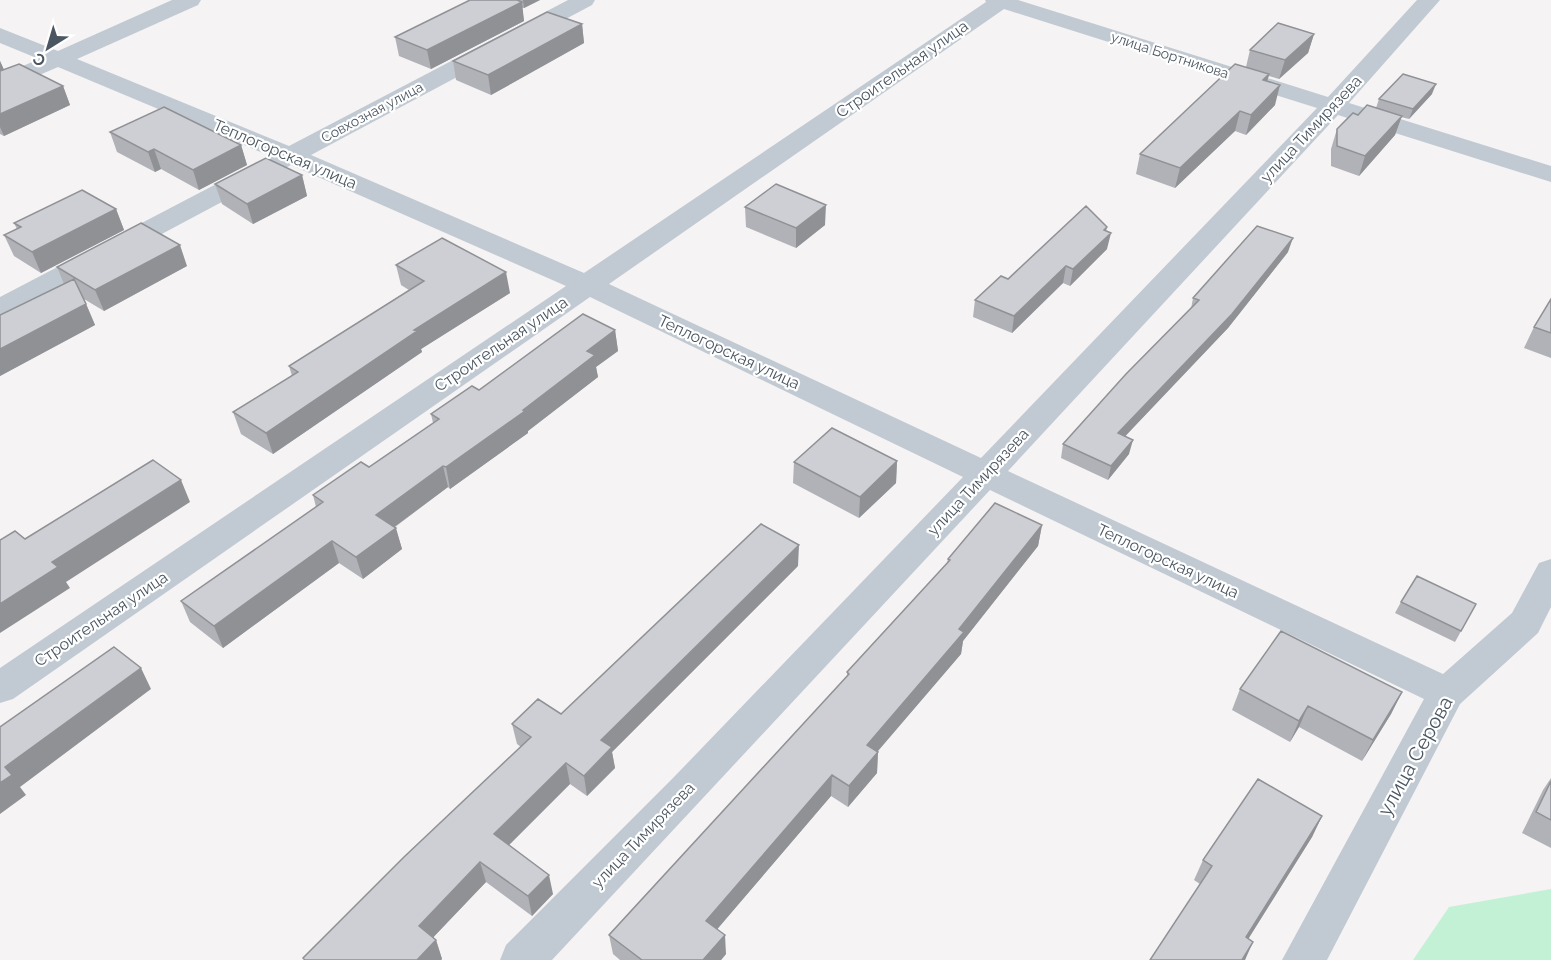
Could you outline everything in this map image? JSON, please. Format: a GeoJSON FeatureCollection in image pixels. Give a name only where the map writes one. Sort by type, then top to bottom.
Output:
{"type":"FeatureCollection","features":[{"type":"Feature","properties":{"kind":"street"},"geometry":{"type":"LineString","coordinates":[[0,85],[190,0]]}},
{"type":"Feature","properties":{"kind":"street","name":"Совхозная улица"},"geometry":{"type":"LineString","coordinates":[[0,309],[584,0]]}},
{"type":"Feature","properties":{"kind":"street","name":"улица Бортникова"},"geometry":{"type":"LineString","coordinates":[[1000,0],[1332,107],[1551,174]]}},
{"type":"Feature","properties":{"kind":"street","name":"Строительная улица"},"geometry":{"type":"LineString","coordinates":[[0,688],[1000,0]]}},
{"type":"Feature","properties":{"kind":"street","name":"улица Тимирязева"},"geometry":{"type":"LineString","coordinates":[[522,960],[704,772],[986,474],[1332,107],[1429,0]]}},
{"type":"Feature","properties":{"kind":"street","name":"Теплогорская улица"},"geometry":{"type":"LineString","coordinates":[[0,34],[290,155],[588,285],[1447,693]]}},
{"type":"Feature","properties":{"kind":"street","name":"улица Серова"},"geometry":{"type":"LineString","coordinates":[[1304,960],[1447,693],[1525,623],[1551,572]]}},
{"type":"Feature","properties":{"kind":"green space"},"geometry":{"type":"Polygon","coordinates":[[[1551,889],[1551,960],[1413,960],[1449,907],[1551,889]]]}},
{"type":"Feature","properties":{"kind":"building"},"geometry":{"type":"Polygon","coordinates":[[[470,0],[517,0],[522,2],[427,50],[395,37],[470,0]]]}},
{"type":"Feature","properties":{"kind":"building"},"geometry":{"type":"Polygon","coordinates":[[[547,12],[582,24],[488,75],[453,61],[547,12]]]}},
{"type":"Feature","properties":{"kind":"building"},"geometry":{"type":"Polygon","coordinates":[[[1278,23],[1314,34],[1285,60],[1250,50],[1278,23]]]}},
{"type":"Feature","properties":{"kind":"building"},"geometry":{"type":"Polygon","coordinates":[[[19,64],[63,86],[0,114],[0,71],[19,64]]]}},
{"type":"Feature","properties":{"kind":"building"},"geometry":{"type":"Polygon","coordinates":[[[1235,64],[1269,74],[1263,80],[1280,85],[1251,115],[1240,111],[1180,168],[1140,154],[1235,64]]]}},
{"type":"Feature","properties":{"kind":"building"},"geometry":{"type":"Polygon","coordinates":[[[1403,74],[1436,84],[1413,109],[1379,99],[1403,74]]]}},
{"type":"Feature","properties":{"kind":"building"},"geometry":{"type":"Polygon","coordinates":[[[1367,105],[1402,116],[1365,156],[1337,146],[1337,129],[1353,113],[1358,115],[1367,105]]]}},
{"type":"Feature","properties":{"kind":"building"},"geometry":{"type":"Polygon","coordinates":[[[164,107],[241,145],[193,170],[154,149],[148,152],[110,132],[164,107]]]}},
{"type":"Feature","properties":{"kind":"building"},"geometry":{"type":"Polygon","coordinates":[[[266,158],[302,175],[247,204],[215,184],[266,158]]]}},
{"type":"Feature","properties":{"kind":"building"},"geometry":{"type":"Polygon","coordinates":[[[776,184],[826,205],[796,228],[745,207],[776,184]]]}},
{"type":"Feature","properties":{"kind":"building"},"geometry":{"type":"Polygon","coordinates":[[[82,190],[116,209],[32,252],[4,235],[21,227],[14,223],[82,190]]]}},
{"type":"Feature","properties":{"kind":"building"},"geometry":{"type":"Polygon","coordinates":[[[1086,206],[1107,227],[1104,230],[1111,233],[1073,269],[1066,266],[1014,316],[975,300],[1001,276],[1008,279],[1086,206]]]}},
{"type":"Feature","properties":{"kind":"building"},"geometry":{"type":"Polygon","coordinates":[[[141,223],[180,245],[95,290],[57,267],[141,223]]]}},
{"type":"Feature","properties":{"kind":"building"},"geometry":{"type":"Polygon","coordinates":[[[1257,226],[1293,238],[1232,314],[1118,433],[1133,440],[1111,466],[1063,444],[1126,374],[1199,300],[1193,298],[1257,226]]]}},
{"type":"Feature","properties":{"kind":"building"},"geometry":{"type":"Polygon","coordinates":[[[442,238],[506,272],[414,330],[417,331],[266,433],[233,412],[298,372],[289,366],[424,281],[396,265],[442,238]]]}},
{"type":"Feature","properties":{"kind":"building"},"geometry":{"type":"Polygon","coordinates":[[[74,279],[86,304],[0,349],[0,315],[74,279]]]}},
{"type":"Feature","properties":{"kind":"building"},"geometry":{"type":"Polygon","coordinates":[[[1551,299],[1551,333],[1534,327],[1551,299]]]}},
{"type":"Feature","properties":{"kind":"building"},"geometry":{"type":"Polygon","coordinates":[[[583,314],[615,330],[587,351],[595,355],[523,410],[525,411],[446,467],[443,466],[376,515],[396,528],[356,557],[332,541],[214,626],[181,601],[323,502],[313,495],[361,462],[369,467],[439,419],[431,414],[472,386],[479,390],[583,314]]]}},
{"type":"Feature","properties":{"kind":"building"},"geometry":{"type":"Polygon","coordinates":[[[832,428],[897,461],[860,497],[794,462],[832,428]]]}},
{"type":"Feature","properties":{"kind":"building"},"geometry":{"type":"Polygon","coordinates":[[[153,460],[181,480],[52,562],[58,567],[0,604],[0,540],[15,531],[25,539],[153,460]]]}},
{"type":"Feature","properties":{"kind":"building"},"geometry":{"type":"Polygon","coordinates":[[[995,503],[1042,525],[959,629],[964,632],[867,745],[878,752],[849,786],[832,775],[706,921],[725,935],[703,960],[642,960],[609,935],[849,674],[847,672],[950,560],[948,559],[995,503]]]}},
{"type":"Feature","properties":{"kind":"building"},"geometry":{"type":"Polygon","coordinates":[[[761,524],[799,545],[601,740],[612,747],[584,776],[566,763],[494,834],[549,875],[528,896],[480,862],[419,926],[436,940],[417,960],[305,960],[303,958],[404,857],[531,737],[512,724],[538,699],[561,714],[761,524]]]}},
{"type":"Feature","properties":{"kind":"building"},"geometry":{"type":"Polygon","coordinates":[[[1417,576],[1476,604],[1461,631],[1401,602],[1417,576]]]}},
{"type":"Feature","properties":{"kind":"building"},"geometry":{"type":"Polygon","coordinates":[[[1281,631],[1402,692],[1373,740],[1308,706],[1299,721],[1240,689],[1281,631]]]}},
{"type":"Feature","properties":{"kind":"building"},"geometry":{"type":"Polygon","coordinates":[[[114,647],[141,668],[5,767],[12,775],[0,783],[0,727],[114,647]]]}},
{"type":"Feature","properties":{"kind":"building"},"geometry":{"type":"Polygon","coordinates":[[[1258,779],[1322,816],[1246,937],[1253,942],[1242,960],[1150,960],[1212,866],[1203,860],[1258,779]]]}},
{"type":"Feature","properties":{"kind":"building"},"geometry":{"type":"Polygon","coordinates":[[[1551,781],[1551,820],[1536,812],[1551,781]]]}}]}
